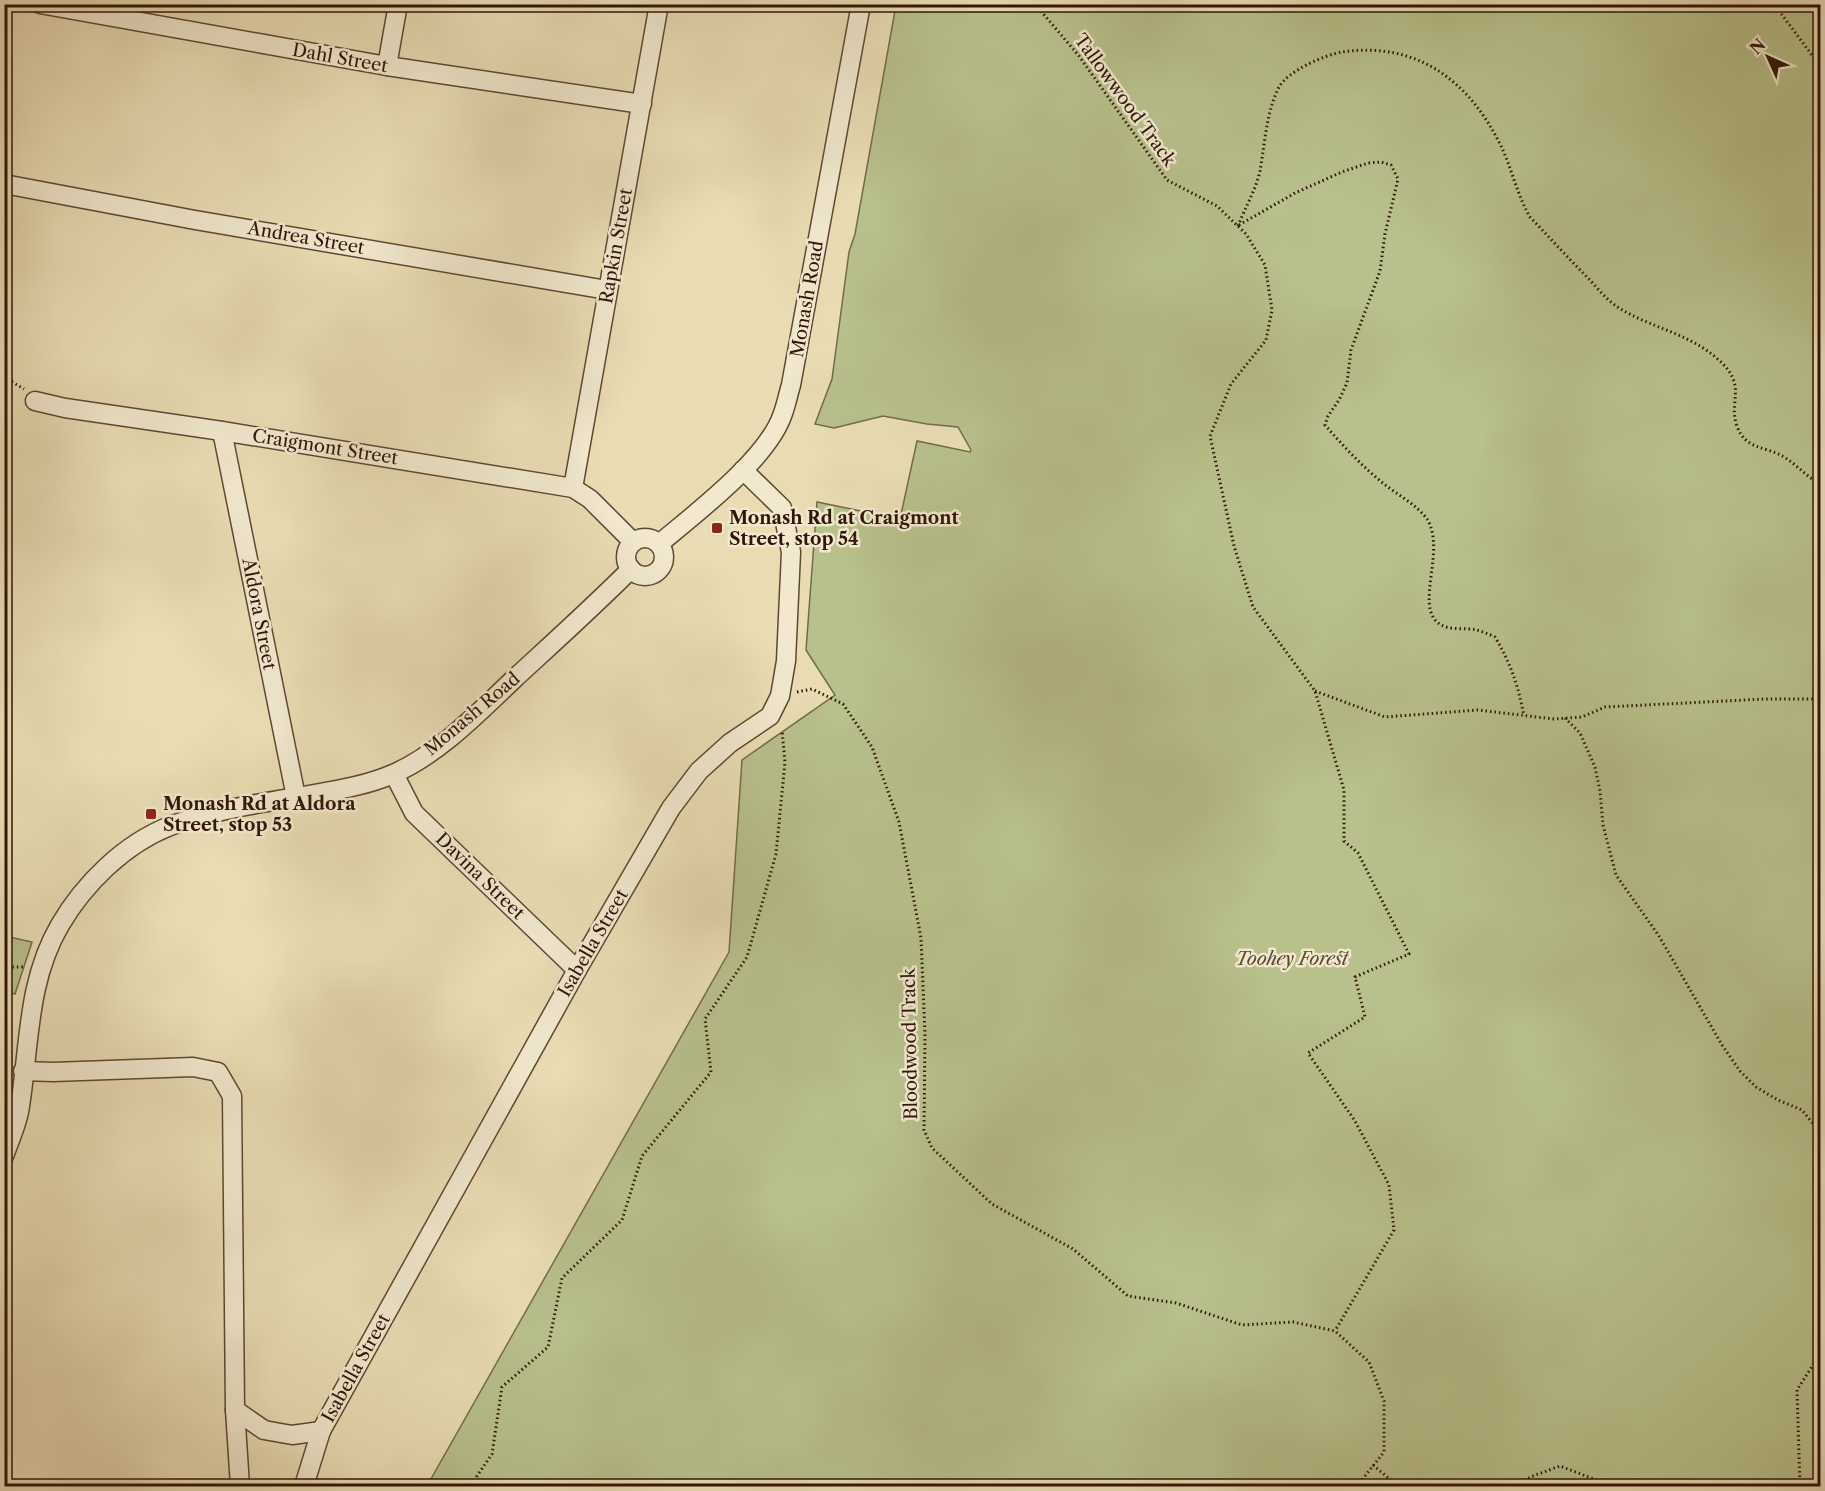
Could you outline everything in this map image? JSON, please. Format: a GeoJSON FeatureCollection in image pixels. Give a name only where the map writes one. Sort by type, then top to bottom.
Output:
{"type":"FeatureCollection","features":[{"type":"Feature","properties":{"kind":"street","name":"Dahl Street"},"geometry":{"type":"LineString","coordinates":[[40,4],[387,66],[642,104]]}},
{"type":"Feature","properties":{"kind":"street"},"geometry":{"type":"LineString","coordinates":[[387,66],[398,4]]}},
{"type":"Feature","properties":{"kind":"street","name":"Rapkin Street"},"geometry":{"type":"LineString","coordinates":[[573,488],[659,4]]}},
{"type":"Feature","properties":{"kind":"street","name":"Monash Road"},"geometry":{"type":"LineString","coordinates":[[659,544],[743,470],[764,447],[782,417],[791,385],[861,4]]}},
{"type":"Feature","properties":{"kind":"street","name":"Andrea Street"},"geometry":{"type":"LineString","coordinates":[[4,184],[195,220],[607,290]]}},
{"type":"Feature","properties":{"kind":"street","name":"Craigmont Street"},"geometry":{"type":"LineString","coordinates":[[35,402],[222,430],[573,488],[591,499],[633,543]]}},
{"type":"Feature","properties":{"kind":"street","name":"Aldora Street"},"geometry":{"type":"LineString","coordinates":[[222,430],[296,797]]}},
{"type":"Feature","properties":{"kind":"street","name":"Isabella Street"},"geometry":{"type":"LineString","coordinates":[[304,1486],[321,1431],[577,970],[671,808],[699,771],[730,743],[770,716],[780,696],[786,661],[791,552],[782,508],[743,470]]}},
{"type":"Feature","properties":{"kind":"street"},"geometry":{"type":"LineString","coordinates":[[646,538],[659,544],[664,558],[663,565],[658,571],[644,576],[636,574],[631,569],[626,555],[633,543],[646,538]]}},
{"type":"Feature","properties":{"kind":"street","name":"Monash Road"},"geometry":{"type":"LineString","coordinates":[[4,1156],[18,1113],[30,1010],[40,967],[60,924],[78,898],[102,873],[129,849],[167,827],[197,817],[346,789],[394,774],[434,750],[466,724],[631,569]]}},
{"type":"Feature","properties":{"kind":"street","name":"Davina Street"},"geometry":{"type":"LineString","coordinates":[[394,774],[414,813],[577,970]]}},
{"type":"Feature","properties":{"kind":"street"},"geometry":{"type":"LineString","coordinates":[[23,1071],[193,1067],[218,1072],[232,1096],[235,1410],[240,1486]]}},
{"type":"Feature","properties":{"kind":"street","name":"Isabella Street"},"geometry":{"type":"LineString","coordinates":[[235,1410],[264,1430],[292,1435],[321,1431]]}},
{"type":"Feature","properties":{"kind":"path","name":"Tallowwood Track"},"geometry":{"type":"LineString","coordinates":[[1035,4],[1079,56],[1167,180],[1217,206],[1246,234],[1265,265],[1272,310],[1266,340],[1230,384],[1210,436],[1234,546],[1254,607],[1315,691],[1344,790],[1344,841],[1358,853],[1409,954],[1356,977],[1365,1017],[1308,1053],[1355,1120],[1389,1185],[1394,1230],[1335,1331]]}},
{"type":"Feature","properties":{"kind":"path"},"geometry":{"type":"LineString","coordinates":[[1767,4],[1777,8],[1817,62],[1821,64]]}},
{"type":"Feature","properties":{"kind":"path"},"geometry":{"type":"LineString","coordinates":[[1238,226],[1259,173],[1270,112],[1280,85],[1303,67],[1331,54],[1366,49],[1394,52],[1421,62],[1453,80],[1475,102],[1500,144],[1530,217],[1613,304],[1633,316],[1690,340],[1722,363],[1737,388],[1736,425],[1744,438],[1758,448],[1771,450],[1821,484]]}},
{"type":"Feature","properties":{"kind":"path"},"geometry":{"type":"LineString","coordinates":[[1238,226],[1295,193],[1342,172],[1368,163],[1381,162],[1391,165],[1398,179],[1385,234],[1380,271],[1351,351],[1347,383],[1325,425],[1356,459],[1427,520],[1433,540],[1434,559],[1429,607],[1437,622],[1453,629],[1476,630],[1495,636],[1518,684],[1524,716]]}},
{"type":"Feature","properties":{"kind":"path"},"geometry":{"type":"LineString","coordinates":[[4,377],[23,387],[35,402]]}},
{"type":"Feature","properties":{"kind":"path","name":"Bloodwood Track"},"geometry":{"type":"LineString","coordinates":[[780,696],[812,689],[843,704],[872,747],[899,822],[921,938],[925,1035],[924,1130],[932,1148],[992,1204],[1073,1249],[1128,1296],[1176,1303],[1242,1325],[1293,1322],[1335,1331],[1370,1362],[1384,1401],[1384,1452],[1357,1486]]}},
{"type":"Feature","properties":{"kind":"path"},"geometry":{"type":"LineString","coordinates":[[1315,691],[1384,717],[1478,710],[1565,718],[1582,717],[1605,707],[1765,699],[1821,699]]}},
{"type":"Feature","properties":{"kind":"path"},"geometry":{"type":"LineString","coordinates":[[1565,718],[1580,733],[1595,767],[1604,825],[1616,875],[1659,936],[1722,1045],[1740,1071],[1756,1087],[1802,1110],[1819,1131],[1821,1137]]}},
{"type":"Feature","properties":{"kind":"path"},"geometry":{"type":"LineString","coordinates":[[476,1486],[477,1476],[492,1454],[502,1387],[548,1347],[562,1278],[622,1220],[642,1156],[711,1072],[705,1018],[747,957],[776,854],[784,762],[782,728]]}},
{"type":"Feature","properties":{"kind":"path"},"geometry":{"type":"LineString","coordinates":[[1800,1486],[1797,1390],[1820,1353]]}},
{"type":"Feature","properties":{"kind":"path"},"geometry":{"type":"LineString","coordinates":[[1373,1465],[1398,1486]]}},
{"type":"Feature","properties":{"kind":"path"},"geometry":{"type":"LineString","coordinates":[[1512,1486],[1560,1466],[1612,1486]]}},
{"type":"Feature","properties":{"kind":"green space","name":"Toohey Forest"},"geometry":{"type":"Polygon","coordinates":[[[896,5],[1820,5],[1820,1486],[427,1486],[729,952],[742,760],[835,695],[806,650],[817,502],[900,519],[917,441],[970,452],[971,450],[958,427],[883,416],[834,428],[815,424],[832,379],[849,252],[855,234],[896,5]]]}},
{"type":"Feature","properties":{"kind":"green space"},"geometry":{"type":"Polygon","coordinates":[[[5,936],[32,942],[15,994],[5,991],[5,936]]]}},
{"type":"Feature","properties":{"kind":"place","name":"Monash Rd at Craigmont Street, stop 54"},"geometry":{"type":"Point","coordinates":[717,528]}},
{"type":"Feature","properties":{"kind":"place","name":"Monash Rd at Aldora Street, stop 53"},"geometry":{"type":"Point","coordinates":[151,814]}}]}
